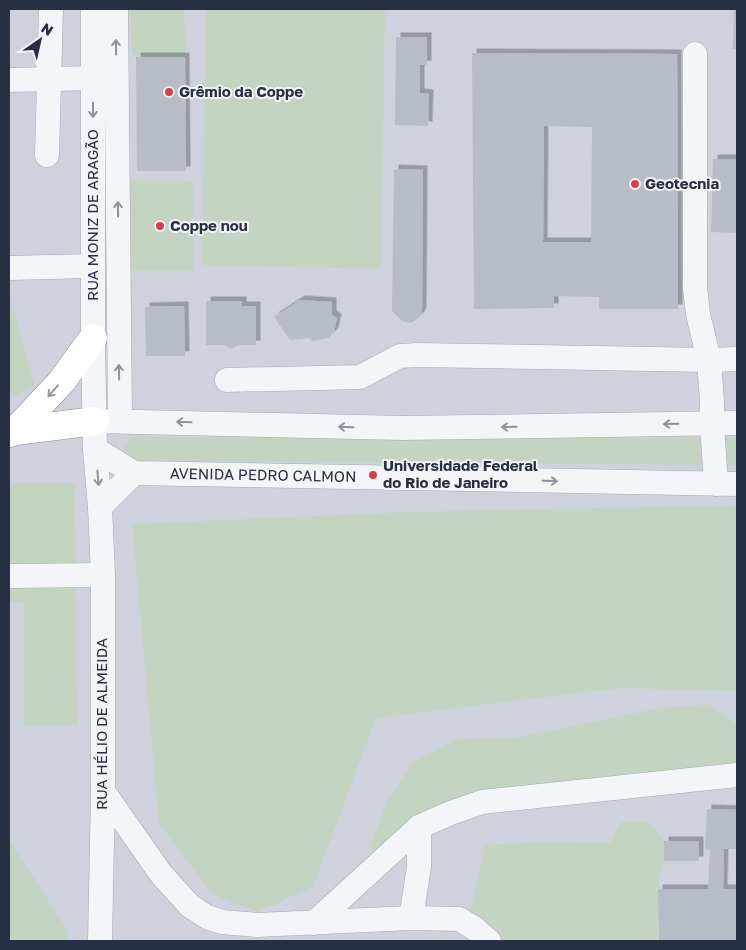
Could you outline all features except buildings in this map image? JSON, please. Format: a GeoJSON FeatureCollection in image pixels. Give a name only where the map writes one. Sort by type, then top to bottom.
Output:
{"type":"FeatureCollection","features":[{"type":"Feature","properties":{"kind":"highway"},"geometry":{"type":"LineString","coordinates":[[12,432],[44,402],[62,381],[93,338]]}},
{"type":"Feature","properties":{"kind":"highway"},"geometry":{"type":"LineString","coordinates":[[12,432],[107,420]]}},
{"type":"Feature","properties":{"kind":"street"},"geometry":{"type":"LineString","coordinates":[[46,154],[51,9]]}},
{"type":"Feature","properties":{"kind":"street","name":"RUA MONIZ DE ARAGÃO"},"geometry":{"type":"LineString","coordinates":[[93,9],[93,338],[107,420]]}},
{"type":"Feature","properties":{"kind":"street","name":"RUA MONIZ DE ARAGÃO"},"geometry":{"type":"LineString","coordinates":[[107,420],[116,9]]}},
{"type":"Feature","properties":{"kind":"street"},"geometry":{"type":"LineString","coordinates":[[695,54],[695,288],[698,314],[708,360],[712,424],[727,484]]}},
{"type":"Feature","properties":{"kind":"street"},"geometry":{"type":"LineString","coordinates":[[9,80],[93,78]]}},
{"type":"Feature","properties":{"kind":"street"},"geometry":{"type":"LineString","coordinates":[[9,268],[92,266]]}},
{"type":"Feature","properties":{"kind":"street"},"geometry":{"type":"LineString","coordinates":[[227,380],[360,377],[400,356],[418,355],[737,359]]}},
{"type":"Feature","properties":{"kind":"street"},"geometry":{"type":"LineString","coordinates":[[107,420],[402,428],[737,423]]}},
{"type":"Feature","properties":{"kind":"street","name":"RUA HÉLIO DE ALMEIDA"},"geometry":{"type":"LineString","coordinates":[[100,941],[103,575],[95,450],[107,420]]}},
{"type":"Feature","properties":{"kind":"street","name":"AVENIDA PEDRO CALMON"},"geometry":{"type":"LineString","coordinates":[[95,450],[134,473],[727,484]]}},
{"type":"Feature","properties":{"kind":"street"},"geometry":{"type":"LineString","coordinates":[[100,507],[134,473]]}},
{"type":"Feature","properties":{"kind":"street"},"geometry":{"type":"LineString","coordinates":[[9,576],[103,575]]}},
{"type":"Feature","properties":{"kind":"street"},"geometry":{"type":"LineString","coordinates":[[314,923],[419,827],[482,802],[737,775]]}},
{"type":"Feature","properties":{"kind":"street"},"geometry":{"type":"LineString","coordinates":[[102,792],[161,874],[190,906],[199,913],[222,922],[257,925],[410,918],[458,930],[474,928],[490,941]]}},
{"type":"Feature","properties":{"kind":"street"},"geometry":{"type":"LineString","coordinates":[[410,918],[420,867],[419,827]]}},
{"type":"Feature","properties":{"kind":"shaded area","name":"Universidade Federal do Rio de Janeiro"},"geometry":{"type":"Polygon","coordinates":[[[9,9],[737,9],[737,941],[9,941],[9,9]]]}},
{"type":"Feature","properties":{"kind":"green space"},"geometry":{"type":"Polygon","coordinates":[[[130,9],[184,9],[186,55],[132,55],[130,9]]]}},
{"type":"Feature","properties":{"kind":"green space"},"geometry":{"type":"Polygon","coordinates":[[[206,9],[385,9],[381,269],[202,265],[206,9]]]}},
{"type":"Feature","properties":{"kind":"green space","name":"Coppe nou"},"geometry":{"type":"Polygon","coordinates":[[[126,180],[193,181],[194,271],[126,271],[126,180]]]}},
{"type":"Feature","properties":{"kind":"green space"},"geometry":{"type":"Polygon","coordinates":[[[9,295],[35,386],[9,398],[9,295]]]}},
{"type":"Feature","properties":{"kind":"green space"},"geometry":{"type":"Polygon","coordinates":[[[132,437],[737,438],[737,465],[128,461],[123,448],[132,437]]]}},
{"type":"Feature","properties":{"kind":"green space"},"geometry":{"type":"Polygon","coordinates":[[[9,483],[75,483],[77,726],[24,726],[24,603],[9,602],[9,483]]]}},
{"type":"Feature","properties":{"kind":"green space"},"geometry":{"type":"Polygon","coordinates":[[[737,505],[737,691],[620,688],[376,718],[313,887],[257,912],[212,894],[159,823],[132,524],[405,512],[737,505]]]}},
{"type":"Feature","properties":{"kind":"green space"},"geometry":{"type":"Polygon","coordinates":[[[708,704],[737,724],[737,786],[675,795],[608,799],[482,802],[381,862],[371,845],[387,802],[413,762],[458,739],[520,737],[654,709],[708,704]]]}},
{"type":"Feature","properties":{"kind":"green space"},"geometry":{"type":"Polygon","coordinates":[[[621,822],[649,822],[664,841],[664,861],[659,876],[659,914],[656,941],[478,941],[470,913],[485,845],[539,842],[610,843],[621,822]]]}},
{"type":"Feature","properties":{"kind":"green space"},"geometry":{"type":"Polygon","coordinates":[[[9,839],[68,931],[68,941],[9,941],[9,839]]]}},
{"type":"Feature","properties":{"kind":"place","name":"Grêmio da Coppe"},"geometry":{"type":"Point","coordinates":[169,92]}},
{"type":"Feature","properties":{"kind":"place","name":"Geotecnia"},"geometry":{"type":"Point","coordinates":[635,184]}},
{"type":"Feature","properties":{"kind":"place","name":"Coppe nou"},"geometry":{"type":"Point","coordinates":[160,226]}},
{"type":"Feature","properties":{"kind":"place","name":"Universidade Federal do Rio de Janeiro"},"geometry":{"type":"Point","coordinates":[373,475]}}]}
